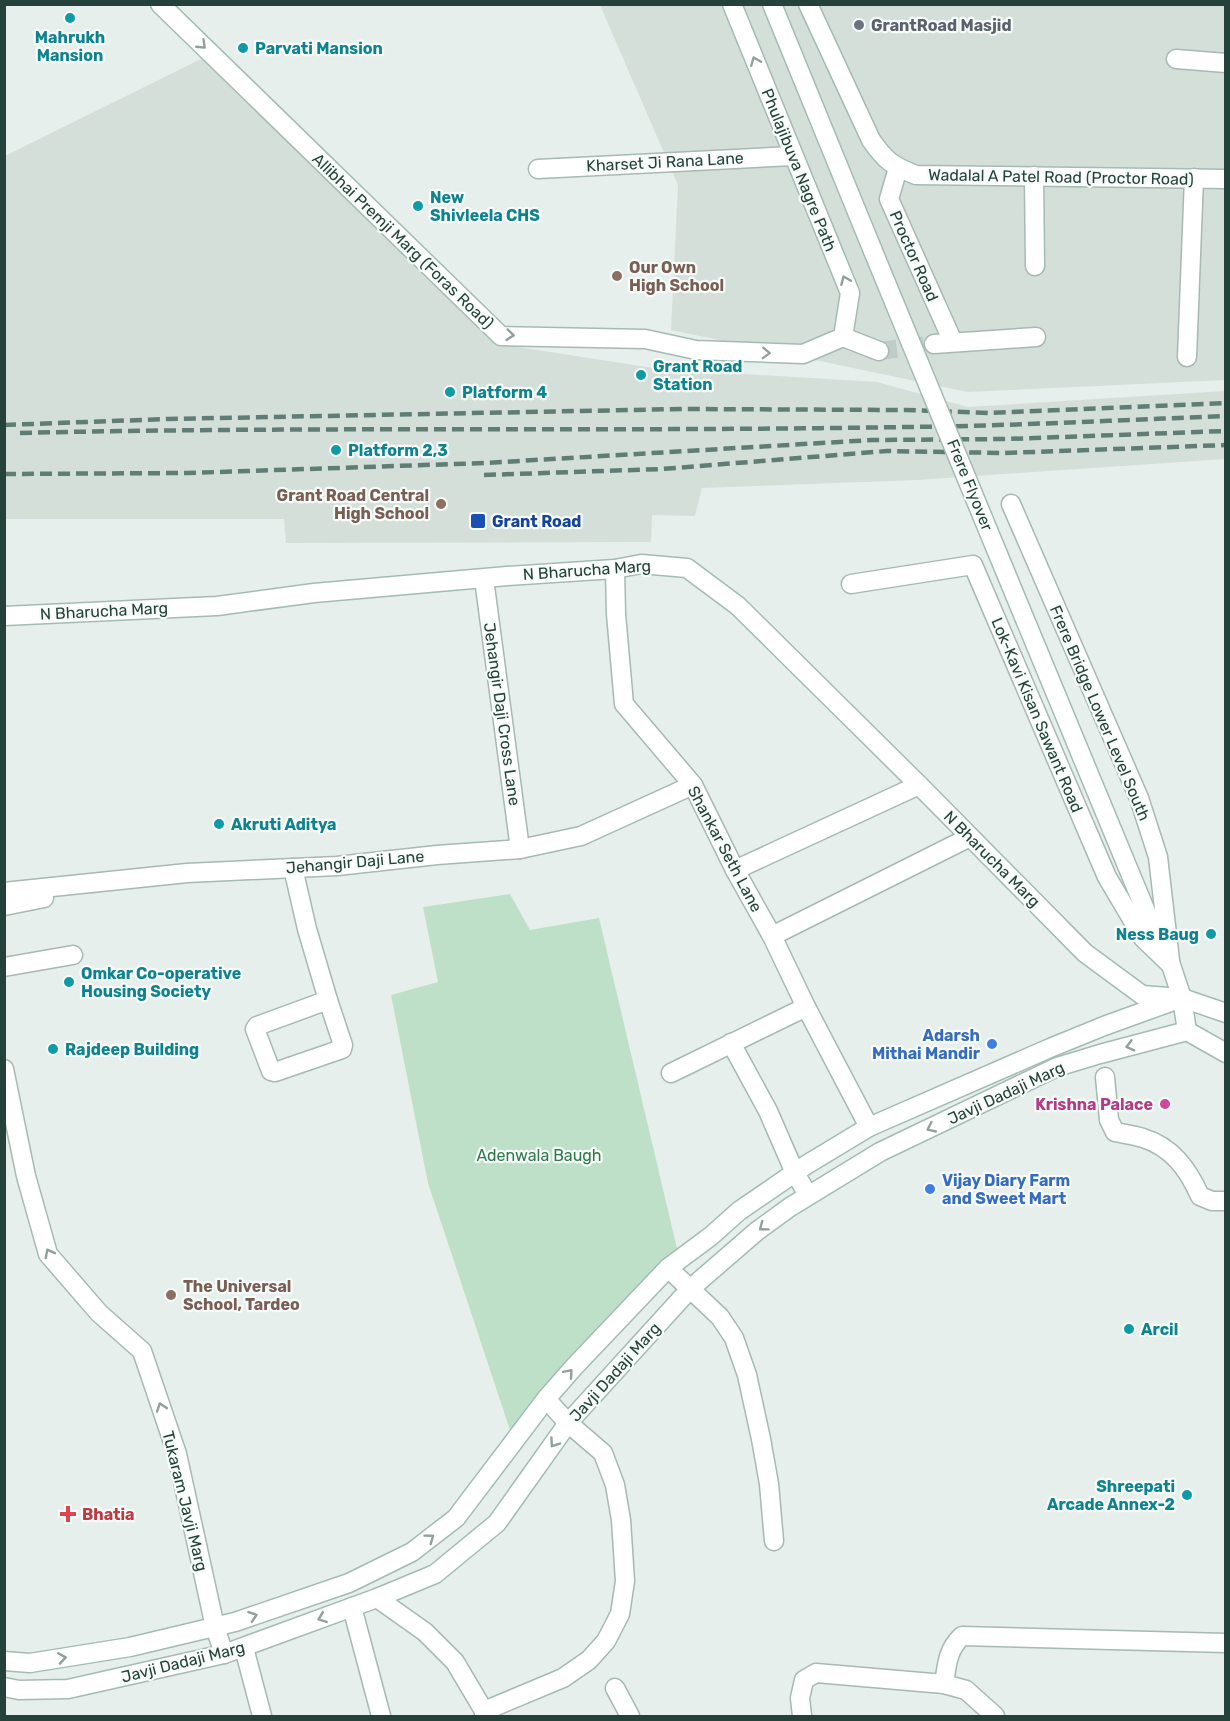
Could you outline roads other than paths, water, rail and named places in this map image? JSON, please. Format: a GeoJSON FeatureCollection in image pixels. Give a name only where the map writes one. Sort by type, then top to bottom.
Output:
{"type":"FeatureCollection","features":[{"type":"Feature","properties":{"kind":"street","name":"Allibhai Premji Marg (Foras Road)"},"geometry":{"type":"LineString","coordinates":[[160,4],[501,336],[645,339],[696,350],[803,354],[843,337]]}},
{"type":"Feature","properties":{"kind":"street","name":"Phulajibuva Nagre Path"},"geometry":{"type":"LineString","coordinates":[[732,4],[850,293],[843,337]]}},
{"type":"Feature","properties":{"kind":"street","name":"Frere Flyover"},"geometry":{"type":"LineString","coordinates":[[772,4],[983,518],[1171,965]]}},
{"type":"Feature","properties":{"kind":"street"},"geometry":{"type":"LineString","coordinates":[[808,4],[871,140],[883,156],[898,168]]}},
{"type":"Feature","properties":{"kind":"street"},"geometry":{"type":"LineString","coordinates":[[1176,59],[1226,63]]}},
{"type":"Feature","properties":{"kind":"street","name":"Kharset Ji Rana Lane"},"geometry":{"type":"LineString","coordinates":[[538,169],[793,156]]}},
{"type":"Feature","properties":{"kind":"street","name":"Wadalal A Patel Road (Proctor Road)"},"geometry":{"type":"LineString","coordinates":[[898,168],[916,175],[1226,179]]}},
{"type":"Feature","properties":{"kind":"street","name":"Proctor Road"},"geometry":{"type":"LineString","coordinates":[[898,168],[889,199],[953,342]]}},
{"type":"Feature","properties":{"kind":"street"},"geometry":{"type":"LineString","coordinates":[[1034,176],[1035,266]]}},
{"type":"Feature","properties":{"kind":"street"},"geometry":{"type":"LineString","coordinates":[[1187,357],[1194,178]]}},
{"type":"Feature","properties":{"kind":"street"},"geometry":{"type":"LineString","coordinates":[[843,337],[879,351]]}},
{"type":"Feature","properties":{"kind":"street"},"geometry":{"type":"LineString","coordinates":[[934,344],[1036,337]]}},
{"type":"Feature","properties":{"kind":"street","name":"Frere Bridge Lower Level South"},"geometry":{"type":"LineString","coordinates":[[1011,504],[1139,798],[1158,857],[1171,965]]}},
{"type":"Feature","properties":{"kind":"street","name":"N Bharucha Marg"},"geometry":{"type":"LineString","coordinates":[[4,616],[217,606],[314,593],[615,569],[641,564],[687,568],[738,606],[1085,953],[1142,995],[1182,998]]}},
{"type":"Feature","properties":{"kind":"street","name":"Lok-Kavi Kisan Sawant Road"},"geometry":{"type":"LineString","coordinates":[[851,584],[973,565],[1107,877],[1143,938],[1171,965]]}},
{"type":"Feature","properties":{"kind":"street","name":"Shankar Seth Lane"},"geometry":{"type":"LineString","coordinates":[[615,569],[616,614],[624,704],[693,785],[869,1127]]}},
{"type":"Feature","properties":{"kind":"street","name":"Jehangir Daji Cross Lane"},"geometry":{"type":"LineString","coordinates":[[484,579],[520,849]]}},
{"type":"Feature","properties":{"kind":"street","name":"Jehangir Daji Lane"},"geometry":{"type":"LineString","coordinates":[[4,892],[187,873],[337,866],[520,849],[581,836],[693,785]]}},
{"type":"Feature","properties":{"kind":"street"},"geometry":{"type":"LineString","coordinates":[[735,870],[919,785]]}},
{"type":"Feature","properties":{"kind":"street"},"geometry":{"type":"LineString","coordinates":[[772,936],[970,837]]}},
{"type":"Feature","properties":{"kind":"street"},"geometry":{"type":"LineString","coordinates":[[293,868],[307,929],[344,1045],[342,1049],[275,1072],[271,1071],[255,1029],[257,1026],[328,1000]]}},
{"type":"Feature","properties":{"kind":"street"},"geometry":{"type":"LineString","coordinates":[[4,906],[49,897],[52,895],[52,887]]}},
{"type":"Feature","properties":{"kind":"street"},"geometry":{"type":"LineString","coordinates":[[5,964],[73,955]]}},
{"type":"Feature","properties":{"kind":"street"},"geometry":{"type":"LineString","coordinates":[[1171,965],[1182,998],[1187,1031],[1225,1054]]}},
{"type":"Feature","properties":{"kind":"street"},"geometry":{"type":"LineString","coordinates":[[1182,998],[1226,1013]]}},
{"type":"Feature","properties":{"kind":"street","name":"Javji Dadaji Marg"},"geometry":{"type":"LineString","coordinates":[[4,1661],[30,1663],[130,1647],[235,1622],[349,1583],[412,1552],[456,1518],[546,1399],[668,1268],[711,1236],[739,1211],[869,1127],[1061,1043],[1182,998]]}},
{"type":"Feature","properties":{"kind":"street"},"geometry":{"type":"LineString","coordinates":[[671,1073],[806,1007]]}},
{"type":"Feature","properties":{"kind":"street","name":"Javji Dadaji Marg"},"geometry":{"type":"LineString","coordinates":[[4,1687],[68,1689],[224,1654],[377,1598],[435,1574],[498,1523],[568,1423],[690,1289],[758,1231],[808,1195],[880,1152],[1057,1068],[1187,1031]]}},
{"type":"Feature","properties":{"kind":"street"},"geometry":{"type":"LineString","coordinates":[[731,1043],[768,1111],[795,1173],[808,1195]]}},
{"type":"Feature","properties":{"kind":"street","name":"Tukaram Javji Marg"},"geometry":{"type":"LineString","coordinates":[[4,1069],[26,1176],[48,1254],[99,1313],[142,1351],[177,1454],[215,1627],[224,1654]]}},
{"type":"Feature","properties":{"kind":"street"},"geometry":{"type":"LineString","coordinates":[[1105,1077],[1109,1120],[1115,1132],[1143,1138],[1166,1148],[1191,1176],[1200,1196],[1212,1202],[1226,1201]]}},
{"type":"Feature","properties":{"kind":"street"},"geometry":{"type":"LineString","coordinates":[[711,1236],[730,1255]]}},
{"type":"Feature","properties":{"kind":"street"},"geometry":{"type":"LineString","coordinates":[[668,1268],[720,1317],[734,1338],[747,1375],[762,1439],[774,1540]]}},
{"type":"Feature","properties":{"kind":"street"},"geometry":{"type":"LineString","coordinates":[[377,1598],[425,1632],[454,1662],[484,1714],[563,1678],[589,1660],[606,1641],[620,1614],[626,1581],[621,1520],[615,1485],[603,1453],[568,1423],[546,1399]]}},
{"type":"Feature","properties":{"kind":"street"},"geometry":{"type":"LineString","coordinates":[[352,1607],[381,1716]]}},
{"type":"Feature","properties":{"kind":"street"},"geometry":{"type":"LineString","coordinates":[[944,1684],[953,1645],[962,1636],[1226,1643]]}},
{"type":"Feature","properties":{"kind":"street"},"geometry":{"type":"LineString","coordinates":[[244,1648],[262,1716]]}},
{"type":"Feature","properties":{"kind":"street"},"geometry":{"type":"LineString","coordinates":[[802,1716],[800,1698],[804,1680],[816,1673],[944,1684],[966,1690],[995,1716]]}},
{"type":"Feature","properties":{"kind":"street"},"geometry":{"type":"LineString","coordinates":[[615,1688],[630,1716]]}},
{"type":"Feature","properties":{"kind":"tunnel"},"geometry":{"type":"LineString","coordinates":[[879,351],[934,344]]}},
{"type":"Feature","properties":{"kind":"railway"},"geometry":{"type":"LineString","coordinates":[[4,425],[168,419],[683,409],[907,410],[989,413],[1226,403]]}},
{"type":"Feature","properties":{"kind":"railway"},"geometry":{"type":"LineString","coordinates":[[20,433],[905,427],[1226,416]]}},
{"type":"Feature","properties":{"kind":"railway"},"geometry":{"type":"LineString","coordinates":[[4,474],[188,473],[485,463],[872,440],[1007,439],[1226,431]]}},
{"type":"Feature","properties":{"kind":"railway"},"geometry":{"type":"LineString","coordinates":[[484,475],[662,469],[887,451],[1005,453],[1226,445]]}},
{"type":"Feature","properties":{"kind":"place","name":"Mahrukh Mansion"},"geometry":{"type":"Point","coordinates":[70,18]}},
{"type":"Feature","properties":{"kind":"place","name":"GrantRoad Masjid"},"geometry":{"type":"Point","coordinates":[859,25]}},
{"type":"Feature","properties":{"kind":"place","name":"Parvati Mansion"},"geometry":{"type":"Point","coordinates":[243,48]}},
{"type":"Feature","properties":{"kind":"place","name":"New Shivleela CHS"},"geometry":{"type":"Point","coordinates":[418,206]}},
{"type":"Feature","properties":{"kind":"place","name":"Our Own High School"},"geometry":{"type":"Point","coordinates":[617,276]}},
{"type":"Feature","properties":{"kind":"place","name":"Grant Road Station"},"geometry":{"type":"Point","coordinates":[641,375]}},
{"type":"Feature","properties":{"kind":"place","name":"Platform 4"},"geometry":{"type":"Point","coordinates":[450,392]}},
{"type":"Feature","properties":{"kind":"place","name":"Platform 2,3"},"geometry":{"type":"Point","coordinates":[336,450]}},
{"type":"Feature","properties":{"kind":"place","name":"Grant Road Central High School"},"geometry":{"type":"Point","coordinates":[441,504]}},
{"type":"Feature","properties":{"kind":"place","name":"Grant Road"},"geometry":{"type":"Point","coordinates":[478,521]}},
{"type":"Feature","properties":{"kind":"place","name":"Akruti Aditya"},"geometry":{"type":"Point","coordinates":[219,824]}},
{"type":"Feature","properties":{"kind":"place","name":"Ness Baug"},"geometry":{"type":"Point","coordinates":[1211,934]}},
{"type":"Feature","properties":{"kind":"place","name":"Omkar Co-operative Housing Society"},"geometry":{"type":"Point","coordinates":[69,982]}},
{"type":"Feature","properties":{"kind":"place","name":"Adarsh Mithai Mandir"},"geometry":{"type":"Point","coordinates":[992,1044]}},
{"type":"Feature","properties":{"kind":"place","name":"Rajdeep Building"},"geometry":{"type":"Point","coordinates":[53,1049]}},
{"type":"Feature","properties":{"kind":"place","name":"Krishna Palace"},"geometry":{"type":"Point","coordinates":[1165,1104]}},
{"type":"Feature","properties":{"kind":"place","name":"Vijay Diary Farm and Sweet Mart"},"geometry":{"type":"Point","coordinates":[930,1189]}},
{"type":"Feature","properties":{"kind":"place","name":"The Universal School, Tardeo"},"geometry":{"type":"Point","coordinates":[171,1295]}},
{"type":"Feature","properties":{"kind":"place","name":"Arcil"},"geometry":{"type":"Point","coordinates":[1129,1329]}},
{"type":"Feature","properties":{"kind":"place","name":"Shreepati Arcade Annex-2"},"geometry":{"type":"Point","coordinates":[1187,1495]}},
{"type":"Feature","properties":{"kind":"place","name":"Bhatia"},"geometry":{"type":"Point","coordinates":[68,1514]}},
{"type":"Feature","properties":{"kind":"park label","name":"Adenwala Baugh"},"geometry":{"type":"Point","coordinates":[539,1155]}}]}
